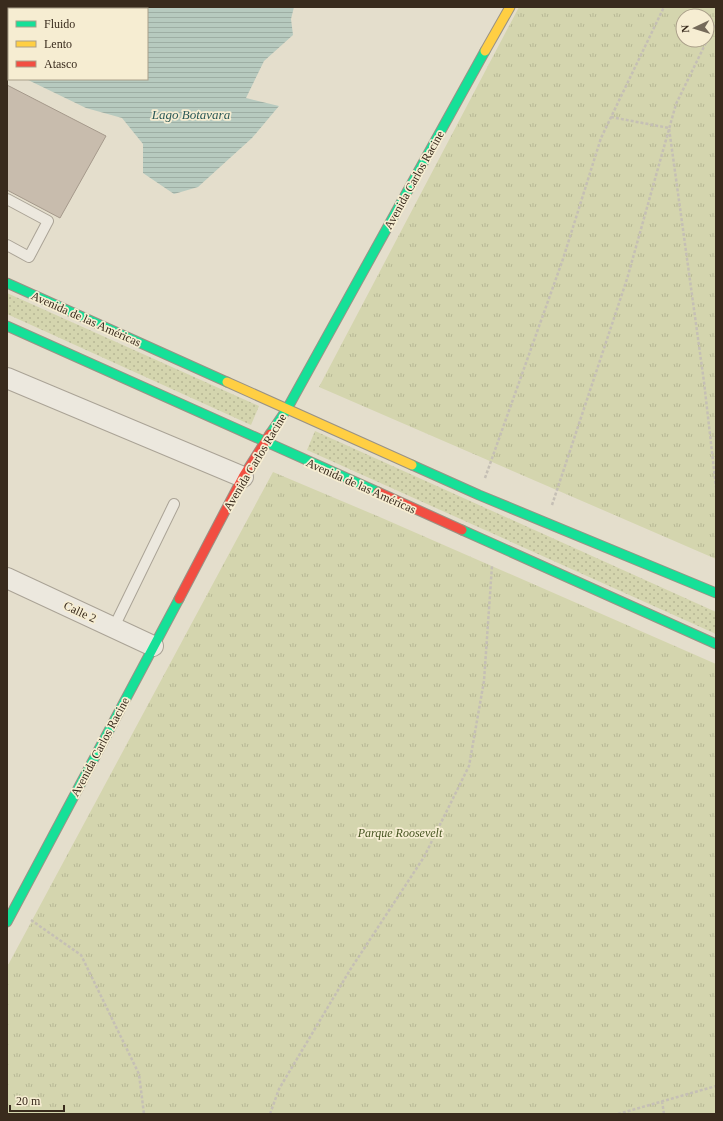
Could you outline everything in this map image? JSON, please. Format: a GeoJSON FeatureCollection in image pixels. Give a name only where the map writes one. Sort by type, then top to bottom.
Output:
{"type":"FeatureCollection","features":[{"type":"Feature","properties":{"kind":"main road","name":"Avenida Carlos Racine"},"geometry":{"type":"LineString","coordinates":[[7,922],[243,477],[287,408],[510,7]]}},
{"type":"Feature","properties":{"kind":"main road","name":"Avenida de las Américas"},"geometry":{"type":"LineString","coordinates":[[7,283],[479,495],[716,594]]}},
{"type":"Feature","properties":{"kind":"main road","name":"Avenida de las Américas"},"geometry":{"type":"LineString","coordinates":[[7,326],[716,644]]}},
{"type":"Feature","properties":{"kind":"street"},"geometry":{"type":"LineString","coordinates":[[7,378],[243,477]]}},
{"type":"Feature","properties":{"kind":"street","name":"Calle 2"},"geometry":{"type":"LineString","coordinates":[[7,578],[153,646]]}},
{"type":"Feature","properties":{"kind":"lane"},"geometry":{"type":"LineString","coordinates":[[7,199],[48,221],[29,257],[7,245]]}},
{"type":"Feature","properties":{"kind":"lane"},"geometry":{"type":"LineString","coordinates":[[114,627],[174,504]]}},
{"type":"Feature","properties":{"kind":"path"},"geometry":{"type":"LineString","coordinates":[[479,495],[563,259],[602,138],[664,7]]}},
{"type":"Feature","properties":{"kind":"path"},"geometry":{"type":"LineString","coordinates":[[546,524],[627,279],[676,104],[716,22]]}},
{"type":"Feature","properties":{"kind":"path"},"geometry":{"type":"LineString","coordinates":[[612,117],[669,128]]}},
{"type":"Feature","properties":{"kind":"path"},"geometry":{"type":"LineString","coordinates":[[669,128],[703,375],[716,487]]}},
{"type":"Feature","properties":{"kind":"path"},"geometry":{"type":"LineString","coordinates":[[270,1114],[279,1089],[350,970],[424,857],[469,766],[484,681],[493,545]]}},
{"type":"Feature","properties":{"kind":"path"},"geometry":{"type":"LineString","coordinates":[[14,909],[81,955],[139,1074],[144,1114]]}},
{"type":"Feature","properties":{"kind":"path"},"geometry":{"type":"LineString","coordinates":[[618,1114],[716,1086]]}},
{"type":"Feature","properties":{"kind":"path"},"geometry":{"type":"LineString","coordinates":[[662,1101],[664,1114]]}},
{"type":"Feature","properties":{"kind":"green space"},"geometry":{"type":"Polygon","coordinates":[[[519,7],[716,7],[716,559],[319,387],[519,7]]]}},
{"type":"Feature","properties":{"kind":"green space"},"geometry":{"type":"Polygon","coordinates":[[[7,293],[259,406],[251,425],[7,314],[7,293]]]}},
{"type":"Feature","properties":{"kind":"green space"},"geometry":{"type":"Polygon","coordinates":[[[315,431],[716,612],[716,634],[307,450],[315,431]]]}},
{"type":"Feature","properties":{"kind":"green space","name":"Parque Roosevelt"},"geometry":{"type":"Polygon","coordinates":[[[273,472],[716,664],[716,1114],[7,1114],[7,967],[273,472]]]}},
{"type":"Feature","properties":{"kind":"water","name":"Lago Botavara"},"geometry":{"type":"Polygon","coordinates":[[[7,7],[294,7],[291,19],[293,35],[264,61],[246,98],[279,106],[252,138],[198,187],[174,194],[143,173],[143,144],[122,118],[86,108],[28,80],[148,80],[148,8],[8,8],[8,68],[7,7]]]}},
{"type":"Feature","properties":{"kind":"building"},"geometry":{"type":"Polygon","coordinates":[[[7,85],[106,136],[60,218],[7,190],[7,85]]]}},
{"type":"Feature","properties":{"kind":"traffic: fast"},"geometry":{"type":"LineString","coordinates":[[270,434],[287,409],[485,51]]}},
{"type":"Feature","properties":{"kind":"traffic: fast"},"geometry":{"type":"LineString","coordinates":[[7,283],[227,382]]}},
{"type":"Feature","properties":{"kind":"traffic: fast"},"geometry":{"type":"LineString","coordinates":[[7,326],[378,492]]}},
{"type":"Feature","properties":{"kind":"traffic: fast"},"geometry":{"type":"LineString","coordinates":[[412,465],[479,495],[716,593]]}},
{"type":"Feature","properties":{"kind":"traffic: fast"},"geometry":{"type":"LineString","coordinates":[[462,530],[716,644]]}},
{"type":"Feature","properties":{"kind":"traffic: fast"},"geometry":{"type":"LineString","coordinates":[[7,922],[179,599]]}},
{"type":"Feature","properties":{"kind":"traffic: slow"},"geometry":{"type":"LineString","coordinates":[[485,51],[510,7]]}},
{"type":"Feature","properties":{"kind":"traffic: slow"},"geometry":{"type":"LineString","coordinates":[[227,382],[412,465]]}},
{"type":"Feature","properties":{"kind":"traffic: jam"},"geometry":{"type":"LineString","coordinates":[[179,599],[243,477],[270,434]]}},
{"type":"Feature","properties":{"kind":"traffic: jam"},"geometry":{"type":"LineString","coordinates":[[378,492],[462,530]]}}]}
